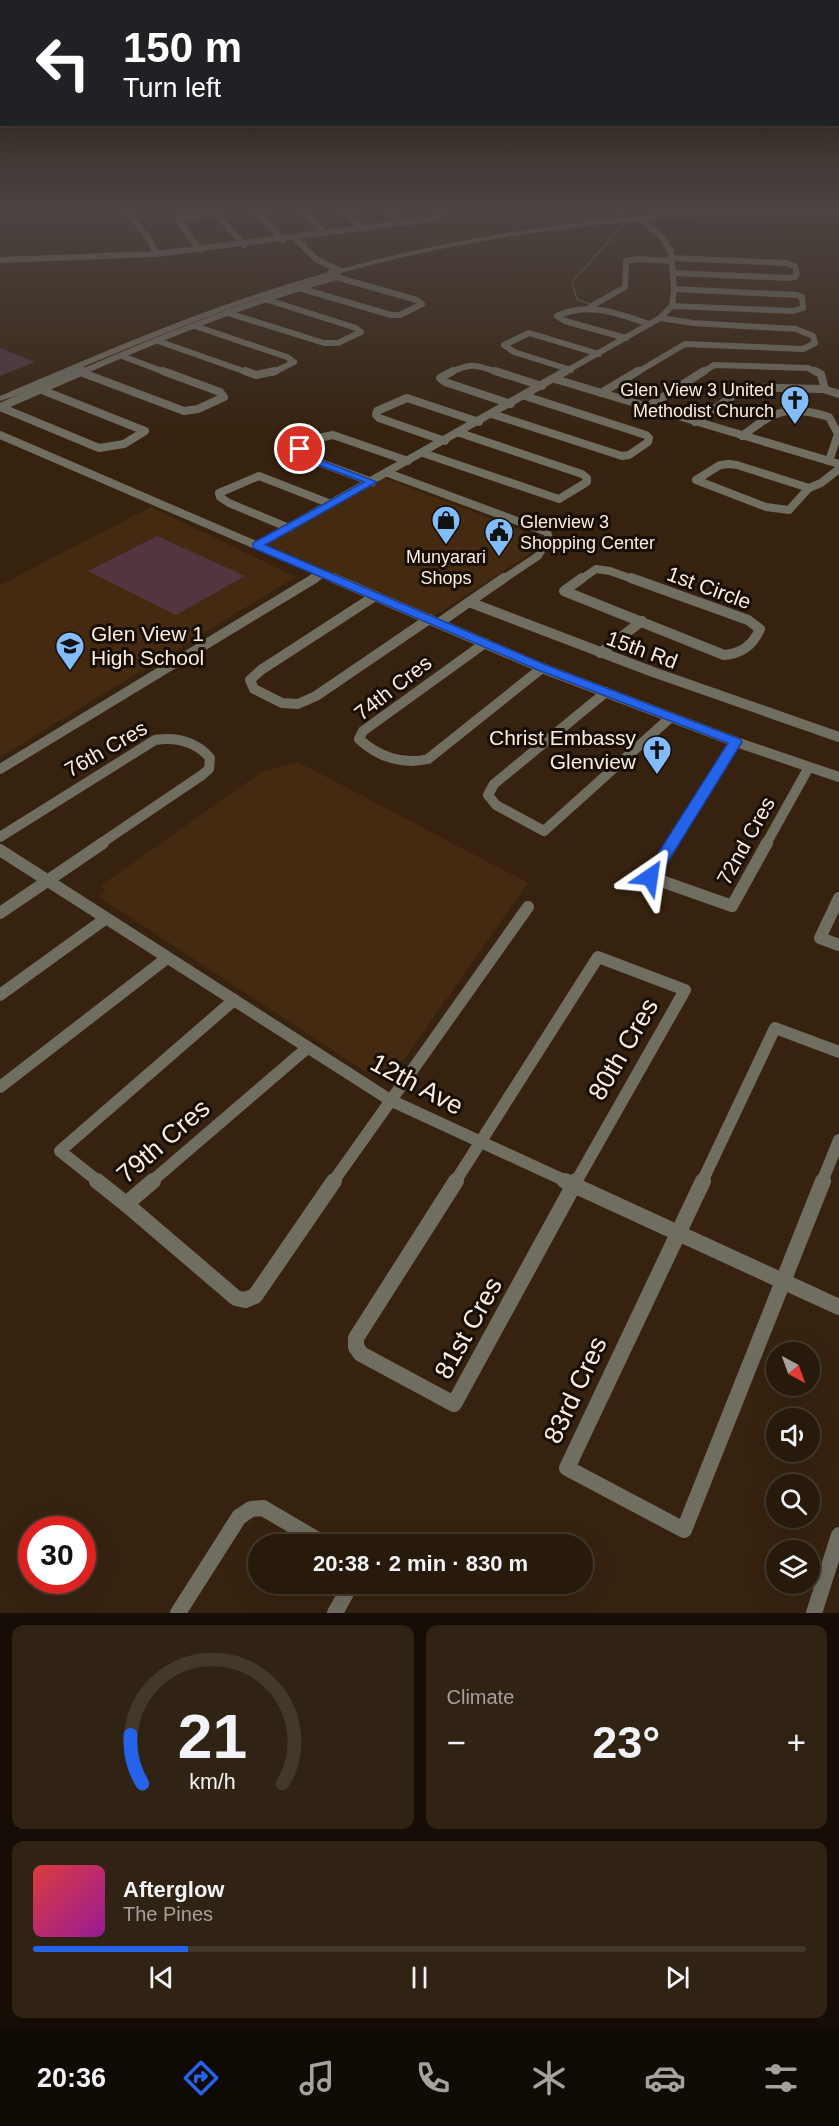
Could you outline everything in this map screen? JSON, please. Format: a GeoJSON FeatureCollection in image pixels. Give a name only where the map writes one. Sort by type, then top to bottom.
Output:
{"type":"FeatureCollection","features":[{"type":"Feature","properties":{"kind":"street"},"geometry":{"type":"LineString","coordinates":[[0,399],[219,310],[299,285]]}},
{"type":"Feature","properties":{"kind":"street"},"geometry":{"type":"LineString","coordinates":[[42,390],[143,429],[144,433],[115,447],[104,449],[0,407],[195,326],[306,285]]}},
{"type":"Feature","properties":{"kind":"street"},"geometry":{"type":"LineString","coordinates":[[299,288],[391,315],[400,315],[422,304],[368,285]]}},
{"type":"Feature","properties":{"kind":"street"},"geometry":{"type":"LineString","coordinates":[[590,307],[625,285]]}},
{"type":"Feature","properties":{"kind":"street"},"geometry":{"type":"LineString","coordinates":[[257,545],[460,433],[660,318],[672,306],[674,285]]}},
{"type":"Feature","properties":{"kind":"street"},"geometry":{"type":"LineString","coordinates":[[672,306],[793,311],[803,308],[802,297],[792,294],[674,289]]}},
{"type":"Feature","properties":{"kind":"street"},"geometry":{"type":"LineString","coordinates":[[228,313],[324,343],[338,343],[361,332],[356,328],[265,299]]}},
{"type":"Feature","properties":{"kind":"street"},"geometry":{"type":"LineString","coordinates":[[626,338],[565,321],[557,316],[579,307],[590,307],[650,324]]}},
{"type":"Feature","properties":{"kind":"street"},"geometry":{"type":"LineString","coordinates":[[601,393],[685,344],[803,349],[815,344],[813,336],[796,329],[693,323],[660,318]]}},
{"type":"Feature","properties":{"kind":"street"},"geometry":{"type":"LineString","coordinates":[[158,341],[256,375],[271,374],[294,362],[287,357],[195,326]]}},
{"type":"Feature","properties":{"kind":"street"},"geometry":{"type":"LineString","coordinates":[[571,370],[514,352],[504,345],[529,333],[599,354]]}},
{"type":"Feature","properties":{"kind":"street"},"geometry":{"type":"LineString","coordinates":[[82,373],[184,411],[198,409],[224,397],[220,392],[122,356]]}},
{"type":"Feature","properties":{"kind":"street"},"geometry":{"type":"LineString","coordinates":[[511,404],[445,382],[440,378],[464,365],[473,364],[542,386]]}},
{"type":"Feature","properties":{"kind":"street"},"geometry":{"type":"LineString","coordinates":[[647,408],[707,368],[718,364],[813,369],[821,374],[823,389]]}},
{"type":"Feature","properties":{"kind":"street"},"geometry":{"type":"LineString","coordinates":[[555,379],[839,464]]}},
{"type":"Feature","properties":{"kind":"street"},"geometry":{"type":"LineString","coordinates":[[695,422],[746,387],[823,389],[839,394]]}},
{"type":"Feature","properties":{"kind":"street"},"geometry":{"type":"LineString","coordinates":[[492,414],[622,456],[629,455],[648,442],[649,438],[646,435],[525,396]]}},
{"type":"Feature","properties":{"kind":"street"},"geometry":{"type":"LineString","coordinates":[[445,441],[379,418],[376,415],[377,411],[407,398],[478,422]]}},
{"type":"Feature","properties":{"kind":"street"},"geometry":{"type":"LineString","coordinates":[[742,436],[776,412],[796,411],[824,415],[832,420],[838,434],[829,461]]}},
{"type":"Feature","properties":{"kind":"street"},"geometry":{"type":"LineString","coordinates":[[423,453],[559,499],[587,482],[587,478],[582,474],[460,433]]}},
{"type":"Feature","properties":{"kind":"street"},"geometry":{"type":"LineString","coordinates":[[0,435],[542,668],[736,742],[839,777]]}},
{"type":"Feature","properties":{"kind":"street"},"geometry":{"type":"LineString","coordinates":[[372,482],[302,456],[298,452],[323,437],[333,435],[408,461]]}},
{"type":"Feature","properties":{"kind":"street"},"geometry":{"type":"LineString","coordinates":[[809,488],[729,464],[720,465],[696,480],[766,507],[789,510],[809,488],[821,483],[839,470]]}},
{"type":"Feature","properties":{"kind":"street"},"geometry":{"type":"LineString","coordinates":[[375,596],[261,670],[250,680],[254,689],[282,703],[298,704],[316,696],[434,621],[469,602],[538,556],[549,538],[547,532],[388,473]]}},
{"type":"Feature","properties":{"kind":"street"},"geometry":{"type":"LineString","coordinates":[[289,528],[229,503],[220,497],[219,493],[251,478],[265,477],[331,504]]}},
{"type":"Feature","properties":{"kind":"street","name":"1st Circle"},"geometry":{"type":"LineString","coordinates":[[596,569],[610,570],[748,620],[760,629],[757,637],[741,653],[724,655],[642,621],[564,591],[596,569]]}},
{"type":"Feature","properties":{"kind":"street"},"geometry":{"type":"LineString","coordinates":[[0,770],[322,574]]}},
{"type":"Feature","properties":{"kind":"street","name":"15th Rd"},"geometry":{"type":"LineString","coordinates":[[469,602],[771,716],[839,737]]}},
{"type":"Feature","properties":{"kind":"street"},"geometry":{"type":"LineString","coordinates":[[600,653],[642,621]]}},
{"type":"Feature","properties":{"kind":"street","name":"74th Cres"},"geometry":{"type":"LineString","coordinates":[[485,643],[363,730],[359,739],[363,744],[396,762],[412,763],[428,759],[542,668]]}},
{"type":"Feature","properties":{"kind":"street"},"geometry":{"type":"LineString","coordinates":[[606,692],[494,784],[488,795],[496,805],[544,831],[671,717]]}},
{"type":"Feature","properties":{"kind":"street","name":"76th Cres"},"geometry":{"type":"LineString","coordinates":[[0,837],[155,740],[165,738],[181,740],[207,754],[211,763],[202,775],[46,881]]}},
{"type":"Feature","properties":{"kind":"street","name":"72nd Cres"},"geometry":{"type":"LineString","coordinates":[[736,742],[650,877],[732,906],[809,767]]}},
{"type":"Feature","properties":{"kind":"street","name":"12th Ave"},"geometry":{"type":"LineString","coordinates":[[0,850],[390,1100],[839,1307]]}},
{"type":"Feature","properties":{"kind":"street"},"geometry":{"type":"LineString","coordinates":[[0,913],[46,881]]}},
{"type":"Feature","properties":{"kind":"street"},"geometry":{"type":"LineString","coordinates":[[839,898],[820,938],[839,945]]}},
{"type":"Feature","properties":{"kind":"street"},"geometry":{"type":"LineString","coordinates":[[126,1204],[236,1298],[245,1300],[255,1296],[390,1100],[528,907]]}},
{"type":"Feature","properties":{"kind":"street"},"geometry":{"type":"LineString","coordinates":[[0,995],[105,919]]}},
{"type":"Feature","properties":{"kind":"street","name":"80th Cres"},"geometry":{"type":"LineString","coordinates":[[480,1143],[598,957],[684,990],[574,1185]]}},
{"type":"Feature","properties":{"kind":"street"},"geometry":{"type":"LineString","coordinates":[[0,1087],[167,958]]}},
{"type":"Feature","properties":{"kind":"street","name":"79th Cres"},"geometry":{"type":"LineString","coordinates":[[234,1000],[60,1151],[126,1204],[306,1048]]}},
{"type":"Feature","properties":{"kind":"street"},"geometry":{"type":"LineString","coordinates":[[678,1233],[775,1028],[839,1052]]}},
{"type":"Feature","properties":{"kind":"street"},"geometry":{"type":"LineString","coordinates":[[783,1281],[839,1140]]}},
{"type":"Feature","properties":{"kind":"street","name":"81st Cres"},"geometry":{"type":"LineString","coordinates":[[480,1143],[356,1338],[356,1347],[361,1354],[454,1404],[574,1185]]}},
{"type":"Feature","properties":{"kind":"street","name":"83rd Cres"},"geometry":{"type":"LineString","coordinates":[[678,1233],[567,1468],[684,1530],[783,1281]]}},
{"type":"Feature","properties":{"kind":"street"},"geometry":{"type":"LineString","coordinates":[[178,1613],[239,1517],[251,1509],[263,1508],[307,1534]]}},
{"type":"Feature","properties":{"kind":"street"},"geometry":{"type":"LineString","coordinates":[[814,1613],[839,1535]]}},
{"type":"Feature","properties":{"kind":"street"},"geometry":{"type":"LineString","coordinates":[[335,1613],[345,1594]]}},
{"type":"Feature","properties":{"kind":"shaded area"},"geometry":{"type":"Polygon","coordinates":[[[0,348],[35,362],[0,376],[0,348]]]}},
{"type":"Feature","properties":{"kind":"shaded area"},"geometry":{"type":"Polygon","coordinates":[[[382,477],[534,535],[520,546],[531,553],[434,616],[262,545],[382,477]]]}},
{"type":"Feature","properties":{"kind":"shaded area","name":"Glen View 1 High School"},"geometry":{"type":"Polygon","coordinates":[[[151,507],[296,577],[0,757],[0,585],[151,507]]]}},
{"type":"Feature","properties":{"kind":"shaded area"},"geometry":{"type":"Polygon","coordinates":[[[157,536],[245,576],[176,615],[88,571],[157,536]]]}},
{"type":"Feature","properties":{"kind":"shaded area"},"geometry":{"type":"Polygon","coordinates":[[[298,762],[528,883],[388,1082],[364,1071],[98,896],[106,890],[100,886],[263,771],[298,762]]]}},
{"type":"Feature","properties":{"kind":"waterway"},"geometry":{"type":"LineString","coordinates":[[573,285],[577,299],[589,304]]}},
{"type":"Feature","properties":{"kind":"place","name":"Glen View 3 United Methodist Church"},"geometry":{"type":"Point","coordinates":[795,426]}},
{"type":"Feature","properties":{"kind":"place","name":"Munyarari Shops"},"geometry":{"type":"Point","coordinates":[446,546]}},
{"type":"Feature","properties":{"kind":"place","name":"Glenview 3 Shopping Center"},"geometry":{"type":"Point","coordinates":[499,558]}},
{"type":"Feature","properties":{"kind":"place","name":"Glen View 1 High School"},"geometry":{"type":"Point","coordinates":[70,672]}},
{"type":"Feature","properties":{"kind":"place","name":"Christ Embassy Glenview"},"geometry":{"type":"Point","coordinates":[657,776]}},
{"type":"Feature","properties":{"kind":"route"},"geometry":{"type":"LineString","coordinates":[[300,449],[298,452],[302,456],[372,482],[257,545],[542,668],[736,742],[650,877]]}}]}
